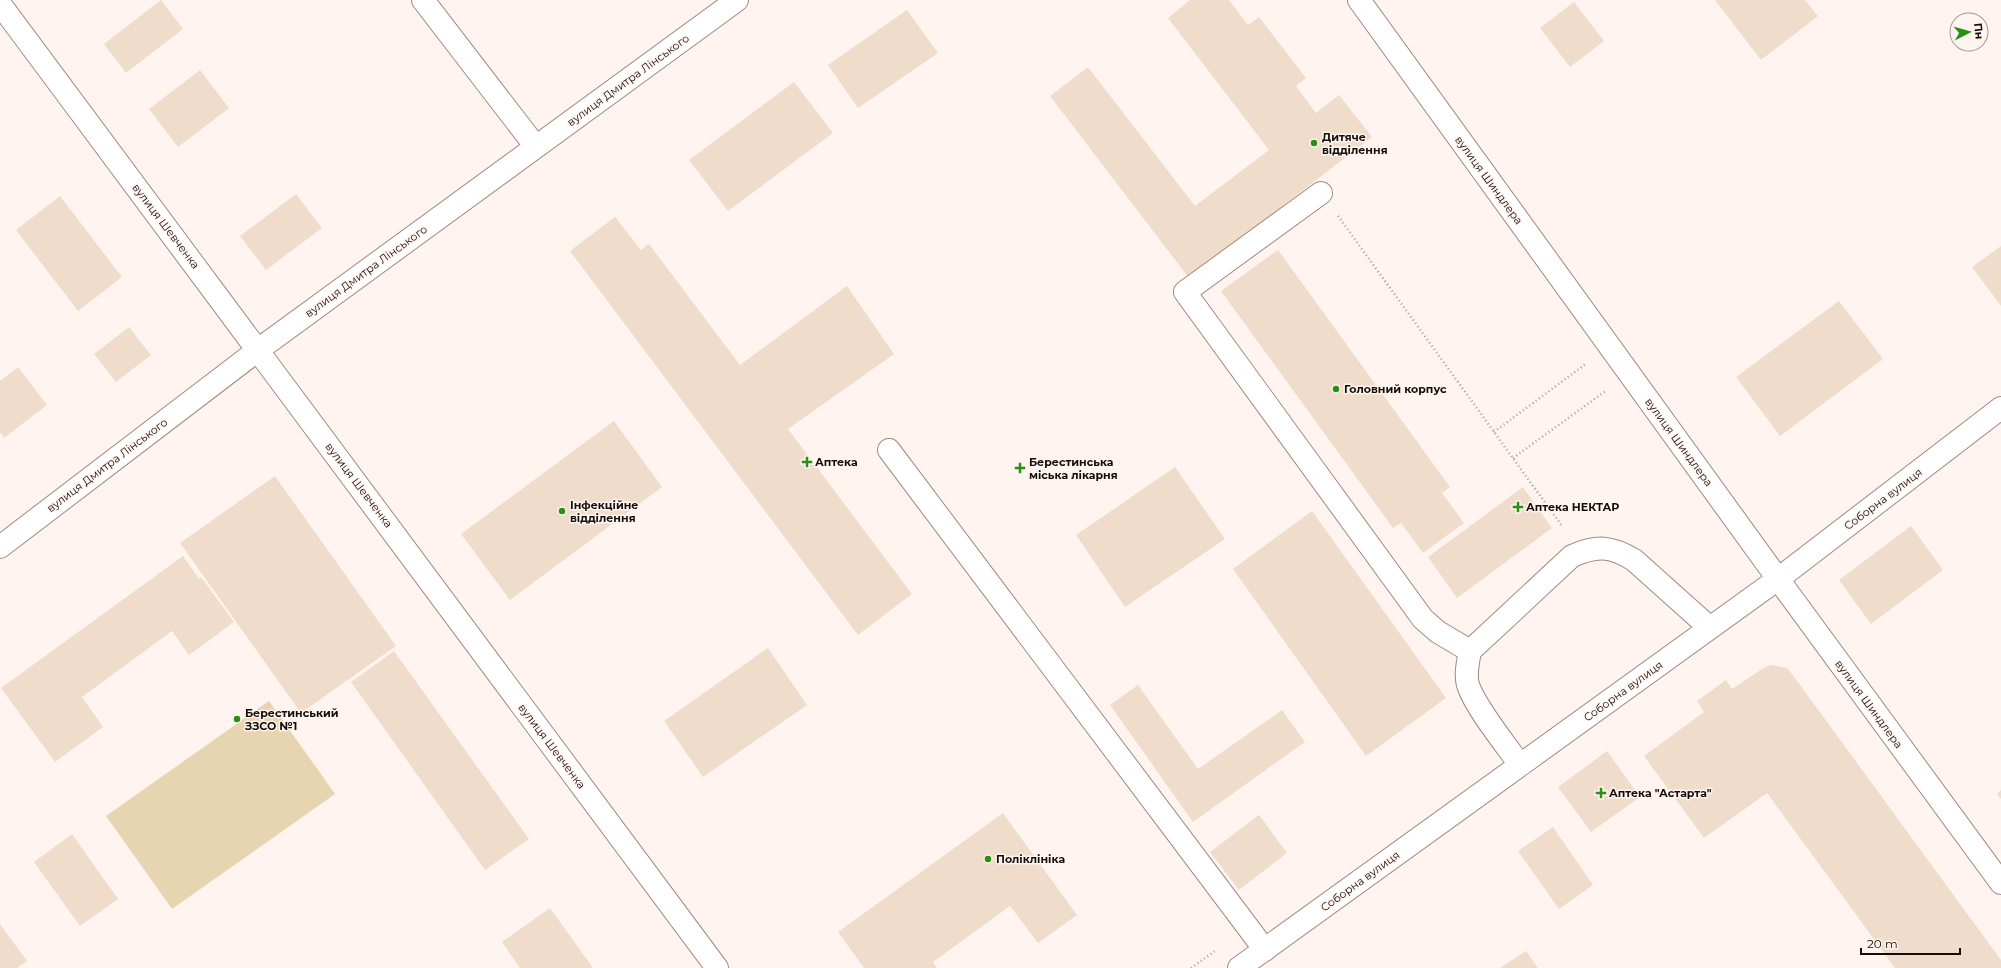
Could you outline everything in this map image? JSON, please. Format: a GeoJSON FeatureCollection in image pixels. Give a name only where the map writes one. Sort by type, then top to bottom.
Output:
{"type":"FeatureCollection","features":[{"type":"Feature","properties":{"kind":"street"},"geometry":{"type":"LineString","coordinates":[[423,0],[536,147]]}},
{"type":"Feature","properties":{"kind":"street","name":"вулиця Дмитра Лінського"},"geometry":{"type":"LineString","coordinates":[[0,547],[258,350],[737,0]]}},
{"type":"Feature","properties":{"kind":"street","name":"вулиця Шиндлера"},"geometry":{"type":"LineString","coordinates":[[1359,0],[1778,580],[2001,883]]}},
{"type":"Feature","properties":{"kind":"street","name":"вулиця Шевченка"},"geometry":{"type":"LineString","coordinates":[[0,4],[717,968]]}},
{"type":"Feature","properties":{"kind":"street"},"geometry":{"type":"LineString","coordinates":[[1321,193],[1185,292],[1423,619],[1438,632],[1470,651]]}},
{"type":"Feature","properties":{"kind":"street","name":"Соборна вулиця"},"geometry":{"type":"LineString","coordinates":[[1240,968],[1778,580],[2001,408]]}},
{"type":"Feature","properties":{"kind":"street"},"geometry":{"type":"LineString","coordinates":[[889,450],[1264,950]]}},
{"type":"Feature","properties":{"kind":"street"},"geometry":{"type":"LineString","coordinates":[[1520,765],[1475,699],[1468,684],[1466,668],[1470,651],[1572,556],[1587,550],[1603,548],[1620,552],[1634,560],[1710,628]]}},
{"type":"Feature","properties":{"kind":"path"},"geometry":{"type":"LineString","coordinates":[[1321,193],[1562,526]]}},
{"type":"Feature","properties":{"kind":"path"},"geometry":{"type":"LineString","coordinates":[[1494,432],[1589,361]]}},
{"type":"Feature","properties":{"kind":"path"},"geometry":{"type":"LineString","coordinates":[[1513,458],[1609,389]]}},
{"type":"Feature","properties":{"kind":"shaded area"},"geometry":{"type":"Polygon","coordinates":[[[269,701],[335,794],[172,909],[106,816],[269,701]]]}},
{"type":"Feature","properties":{"kind":"building"},"geometry":{"type":"Polygon","coordinates":[[[161,0],[183,29],[126,73],[104,44],[161,0]]]}},
{"type":"Feature","properties":{"kind":"building","name":"Дитяче відділення"},"geometry":{"type":"Polygon","coordinates":[[[1190,0],[1229,0],[1248,25],[1259,17],[1306,78],[1296,86],[1316,113],[1339,95],[1372,137],[1189,278],[1050,96],[1088,67],[1195,206],[1269,150],[1168,18],[1190,0]]]}},
{"type":"Feature","properties":{"kind":"building"},"geometry":{"type":"Polygon","coordinates":[[[1715,0],[1805,0],[1818,16],[1761,60],[1715,0]]]}},
{"type":"Feature","properties":{"kind":"building"},"geometry":{"type":"Polygon","coordinates":[[[1574,2],[1604,41],[1570,67],[1540,28],[1574,2]]]}},
{"type":"Feature","properties":{"kind":"building"},"geometry":{"type":"Polygon","coordinates":[[[907,10],[938,53],[858,108],[828,65],[907,10]]]}},
{"type":"Feature","properties":{"kind":"building"},"geometry":{"type":"Polygon","coordinates":[[[200,70],[229,108],[178,147],[149,109],[200,70]]]}},
{"type":"Feature","properties":{"kind":"building"},"geometry":{"type":"Polygon","coordinates":[[[794,82],[833,133],[728,211],[689,160],[794,82]]]}},
{"type":"Feature","properties":{"kind":"building"},"geometry":{"type":"Polygon","coordinates":[[[296,194],[322,228],[266,270],[240,236],[296,194]]]}},
{"type":"Feature","properties":{"kind":"building"},"geometry":{"type":"Polygon","coordinates":[[[60,196],[122,277],[78,311],[16,230],[60,196]]]}},
{"type":"Feature","properties":{"kind":"building"},"geometry":{"type":"Polygon","coordinates":[[[615,217],[641,250],[649,244],[740,365],[847,286],[894,354],[788,429],[912,594],[858,635],[570,251],[615,217]]]}},
{"type":"Feature","properties":{"kind":"building"},"geometry":{"type":"Polygon","coordinates":[[[2001,246],[2001,306],[1972,267],[2001,246]]]}},
{"type":"Feature","properties":{"kind":"building","name":"Головний корпус"},"geometry":{"type":"Polygon","coordinates":[[[1278,250],[1450,487],[1442,493],[1464,523],[1423,553],[1401,523],[1393,528],[1221,291],[1278,250]]]}},
{"type":"Feature","properties":{"kind":"building"},"geometry":{"type":"Polygon","coordinates":[[[1839,301],[1883,359],[1780,436],[1736,377],[1839,301]]]}},
{"type":"Feature","properties":{"kind":"building"},"geometry":{"type":"Polygon","coordinates":[[[129,327],[151,355],[116,382],[94,354],[129,327]]]}},
{"type":"Feature","properties":{"kind":"building"},"geometry":{"type":"Polygon","coordinates":[[[18,367],[47,405],[4,438],[0,432],[0,381],[18,367]]]}},
{"type":"Feature","properties":{"kind":"building","name":"Інфекційне відділення"},"geometry":{"type":"Polygon","coordinates":[[[614,421],[662,487],[510,600],[461,534],[614,421]]]}},
{"type":"Feature","properties":{"kind":"building"},"geometry":{"type":"Polygon","coordinates":[[[1175,467],[1225,539],[1125,607],[1076,535],[1175,467]]]}},
{"type":"Feature","properties":{"kind":"building"},"geometry":{"type":"Polygon","coordinates":[[[275,476],[396,646],[301,713],[180,543],[275,476]]]}},
{"type":"Feature","properties":{"kind":"building"},"geometry":{"type":"Polygon","coordinates":[[[1523,487],[1552,528],[1457,598],[1428,557],[1523,487]]]}},
{"type":"Feature","properties":{"kind":"building"},"geometry":{"type":"Polygon","coordinates":[[[1312,511],[1446,698],[1366,756],[1233,569],[1312,511]]]}},
{"type":"Feature","properties":{"kind":"building"},"geometry":{"type":"Polygon","coordinates":[[[1911,526],[1943,570],[1871,624],[1839,580],[1911,526]]]}},
{"type":"Feature","properties":{"kind":"building"},"geometry":{"type":"Polygon","coordinates":[[[183,556],[199,579],[201,577],[234,622],[189,655],[172,631],[82,697],[103,727],[55,762],[1,688],[183,556]]]}},
{"type":"Feature","properties":{"kind":"building"},"geometry":{"type":"Polygon","coordinates":[[[768,648],[807,705],[703,777],[664,721],[768,648]]]}},
{"type":"Feature","properties":{"kind":"building"},"geometry":{"type":"Polygon","coordinates":[[[394,651],[529,839],[485,870],[351,682],[394,651]]]}},
{"type":"Feature","properties":{"kind":"building"},"geometry":{"type":"Polygon","coordinates":[[[1772,665],[1787,668],[1792,674],[2001,960],[2001,968],[1895,968],[1767,793],[1704,838],[1644,756],[1704,712],[1697,701],[1726,680],[1732,689],[1765,667],[1772,665]]]}},
{"type":"Feature","properties":{"kind":"building"},"geometry":{"type":"Polygon","coordinates":[[[1138,685],[1198,769],[1282,710],[1305,742],[1193,822],[1110,705],[1138,685]]]}},
{"type":"Feature","properties":{"kind":"building"},"geometry":{"type":"Polygon","coordinates":[[[1607,751],[1640,797],[1591,832],[1558,787],[1607,751]]]}},
{"type":"Feature","properties":{"kind":"building"},"geometry":{"type":"Polygon","coordinates":[[[2001,790],[2001,799],[1997,794],[2001,790]]]}},
{"type":"Feature","properties":{"kind":"building","name":"Поліклініка"},"geometry":{"type":"Polygon","coordinates":[[[1003,813],[1077,915],[1038,943],[1010,906],[933,962],[937,968],[864,968],[838,932],[1003,813]]]}},
{"type":"Feature","properties":{"kind":"building"},"geometry":{"type":"Polygon","coordinates":[[[1259,815],[1287,853],[1239,890],[1210,852],[1259,815]]]}},
{"type":"Feature","properties":{"kind":"building"},"geometry":{"type":"Polygon","coordinates":[[[1553,827],[1593,885],[1559,909],[1518,851],[1553,827]]]}},
{"type":"Feature","properties":{"kind":"building"},"geometry":{"type":"Polygon","coordinates":[[[72,834],[118,899],[80,926],[34,862],[72,834]]]}},
{"type":"Feature","properties":{"kind":"building"},"geometry":{"type":"Polygon","coordinates":[[[550,908],[593,968],[520,968],[502,942],[550,908]]]}},
{"type":"Feature","properties":{"kind":"building"},"geometry":{"type":"Polygon","coordinates":[[[0,924],[27,961],[17,968],[0,968],[0,924]]]}},
{"type":"Feature","properties":{"kind":"building"},"geometry":{"type":"Polygon","coordinates":[[[1526,951],[1538,968],[1500,968],[1526,951]]]}},
{"type":"Feature","properties":{"kind":"place","name":"Дитяче відділення"},"geometry":{"type":"Point","coordinates":[1314,143]}},
{"type":"Feature","properties":{"kind":"place","name":"Головний корпус"},"geometry":{"type":"Point","coordinates":[1336,389]}},
{"type":"Feature","properties":{"kind":"place","name":"Аптека"},"geometry":{"type":"Point","coordinates":[807,462]}},
{"type":"Feature","properties":{"kind":"place","name":"Берестинська міська лікарня"},"geometry":{"type":"Point","coordinates":[1020,468]}},
{"type":"Feature","properties":{"kind":"place","name":"Аптека НЕКТАР"},"geometry":{"type":"Point","coordinates":[1518,507]}},
{"type":"Feature","properties":{"kind":"place","name":"Інфекційне відділення"},"geometry":{"type":"Point","coordinates":[562,511]}},
{"type":"Feature","properties":{"kind":"place","name":"Берестинський ЗЗСО №1"},"geometry":{"type":"Point","coordinates":[237,719]}},
{"type":"Feature","properties":{"kind":"place","name":"Аптека \"Астарта\""},"geometry":{"type":"Point","coordinates":[1601,793]}},
{"type":"Feature","properties":{"kind":"place","name":"Поліклініка"},"geometry":{"type":"Point","coordinates":[988,859]}}]}
